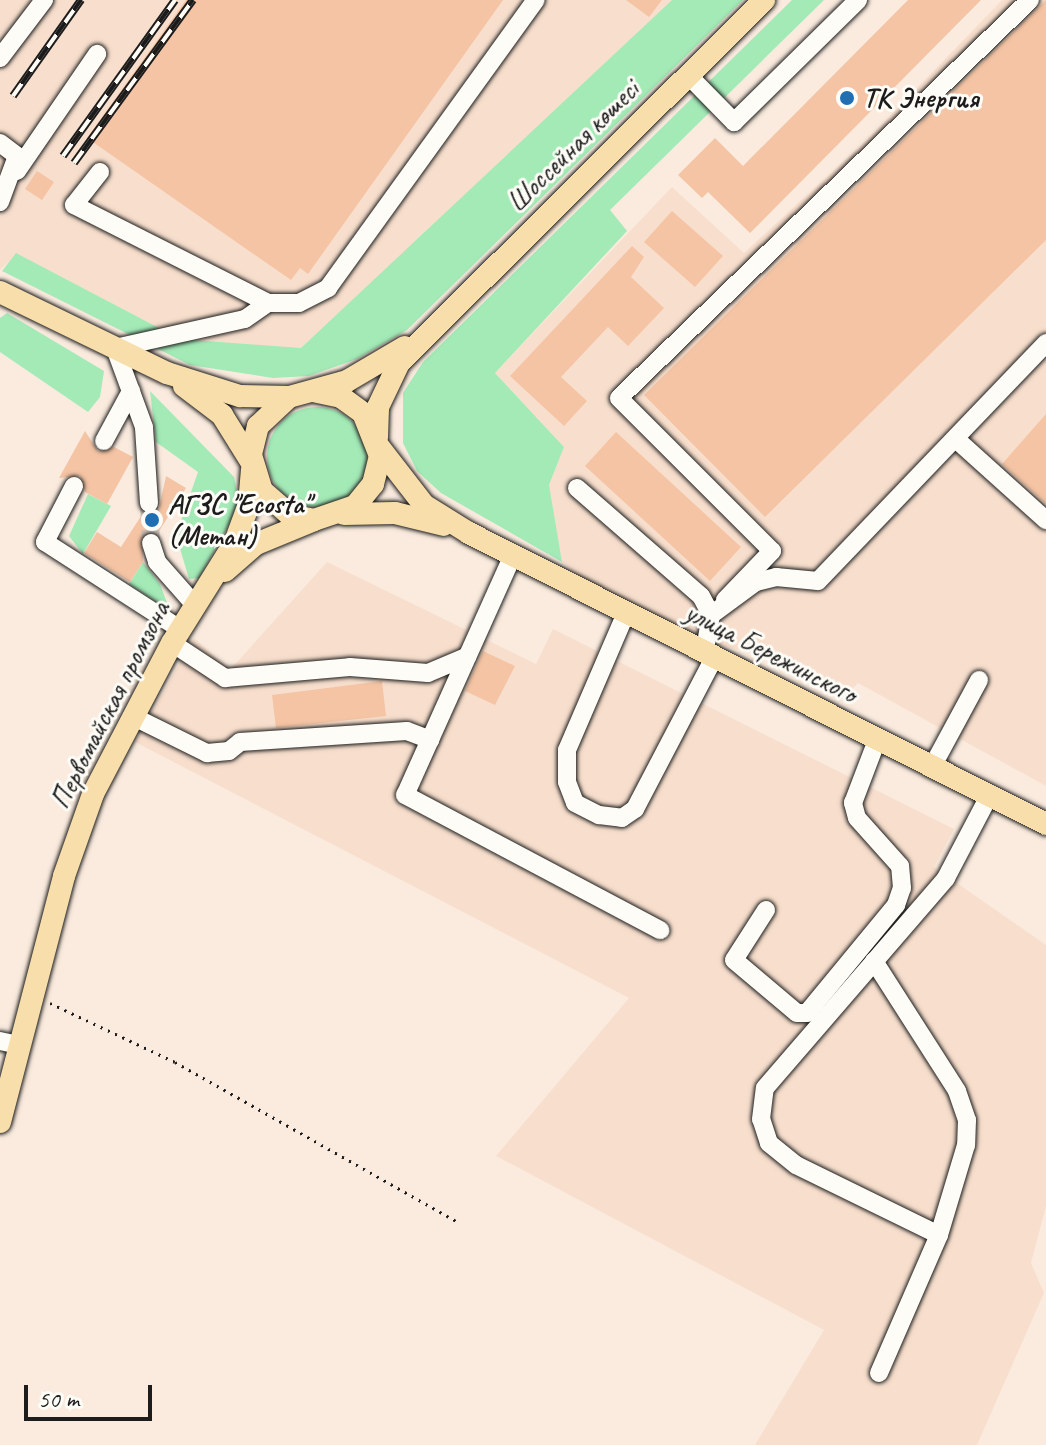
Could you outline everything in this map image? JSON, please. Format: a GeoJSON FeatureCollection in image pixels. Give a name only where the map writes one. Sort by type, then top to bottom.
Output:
{"type":"FeatureCollection","features":[{"type":"Feature","properties":{"kind":"main road","name":"Шоссейная көшесі"},"geometry":{"type":"LineString","coordinates":[[423,336],[764,0]]}},
{"type":"Feature","properties":{"kind":"main road"},"geometry":{"type":"LineString","coordinates":[[0,292],[167,373],[240,396],[289,397],[347,381],[423,336]]}},
{"type":"Feature","properties":{"kind":"main road"},"geometry":{"type":"LineString","coordinates":[[343,514],[373,484],[378,407],[387,382],[423,336]]}},
{"type":"Feature","properties":{"kind":"main road"},"geometry":{"type":"LineString","coordinates":[[167,373],[222,415],[270,501],[314,520]]}},
{"type":"Feature","properties":{"kind":"main road"},"geometry":{"type":"LineString","coordinates":[[313,391],[353,404],[424,505],[469,533]]}},
{"type":"Feature","properties":{"kind":"main road"},"geometry":{"type":"LineString","coordinates":[[197,599],[235,542],[249,504],[258,426],[289,397]]}},
{"type":"Feature","properties":{"kind":"main road"},"geometry":{"type":"LineString","coordinates":[[197,599],[256,544],[314,520],[343,514],[395,513],[469,533]]}},
{"type":"Feature","properties":{"kind":"main road","name":"улица Бережинского"},"geometry":{"type":"LineString","coordinates":[[469,533],[1046,824]]}},
{"type":"Feature","properties":{"kind":"main road","name":"Первомайская промзона"},"geometry":{"type":"LineString","coordinates":[[0,1122],[10,1043],[32,992],[93,794],[197,599]]}},
{"type":"Feature","properties":{"kind":"lane"},"geometry":{"type":"LineString","coordinates":[[0,58],[44,0]]}},
{"type":"Feature","properties":{"kind":"lane"},"geometry":{"type":"LineString","coordinates":[[100,172],[74,205],[268,303],[299,303],[328,288],[536,0]]}},
{"type":"Feature","properties":{"kind":"lane"},"geometry":{"type":"LineString","coordinates":[[688,75],[734,122],[858,0]]}},
{"type":"Feature","properties":{"kind":"lane"},"geometry":{"type":"LineString","coordinates":[[711,615],[772,551],[619,398],[1030,0]]}},
{"type":"Feature","properties":{"kind":"lane"},"geometry":{"type":"LineString","coordinates":[[0,202],[17,171],[97,54]]}},
{"type":"Feature","properties":{"kind":"lane"},"geometry":{"type":"LineString","coordinates":[[0,143],[17,156],[17,171]]}},
{"type":"Feature","properties":{"kind":"lane"},"geometry":{"type":"LineString","coordinates":[[149,503],[144,427],[115,348],[245,319],[268,303]]}},
{"type":"Feature","properties":{"kind":"lane"},"geometry":{"type":"LineString","coordinates":[[725,600],[776,577],[818,581],[957,440],[1046,343]]}},
{"type":"Feature","properties":{"kind":"lane"},"geometry":{"type":"LineString","coordinates":[[104,441],[131,391]]}},
{"type":"Feature","properties":{"kind":"lane"},"geometry":{"type":"LineString","coordinates":[[957,440],[1046,520]]}},
{"type":"Feature","properties":{"kind":"lane"},"geometry":{"type":"LineString","coordinates":[[74,486],[45,542],[176,636],[225,678],[350,667],[428,673],[468,656]]}},
{"type":"Feature","properties":{"kind":"lane"},"geometry":{"type":"LineString","coordinates":[[577,488],[701,596],[711,615],[709,656],[635,809],[622,818],[599,815],[575,803],[567,782],[567,750],[626,613]]}},
{"type":"Feature","properties":{"kind":"lane"},"geometry":{"type":"LineString","coordinates":[[151,543],[157,562],[197,599]]}},
{"type":"Feature","properties":{"kind":"lane"},"geometry":{"type":"LineString","coordinates":[[513,555],[405,795],[660,930]]}},
{"type":"Feature","properties":{"kind":"lane"},"geometry":{"type":"LineString","coordinates":[[932,767],[979,680]]}},
{"type":"Feature","properties":{"kind":"lane"},"geometry":{"type":"LineString","coordinates":[[132,716],[207,753],[229,751],[240,742],[407,731],[430,740]]}},
{"type":"Feature","properties":{"kind":"lane"},"geometry":{"type":"LineString","coordinates":[[766,910],[734,960],[797,1013],[807,1013],[896,905],[902,888],[900,866],[857,818],[853,803],[877,740]]}},
{"type":"Feature","properties":{"kind":"lane"},"geometry":{"type":"LineString","coordinates":[[939,1235],[796,1165],[769,1143],[761,1119],[765,1088],[946,878],[989,796]]}},
{"type":"Feature","properties":{"kind":"lane"},"geometry":{"type":"LineString","coordinates":[[874,961],[957,1091],[967,1120],[966,1145],[939,1235],[879,1373]]}},
{"type":"Feature","properties":{"kind":"path"},"geometry":{"type":"LineString","coordinates":[[32,992],[175,1062],[459,1223]]}},
{"type":"Feature","properties":{"kind":"shaded area"},"geometry":{"type":"Polygon","coordinates":[[[0,0],[672,0],[301,348],[285,351],[180,339],[17,254],[0,270],[0,0]]]}},
{"type":"Feature","properties":{"kind":"shaded area"},"geometry":{"type":"Polygon","coordinates":[[[1002,0],[1046,0],[1046,786],[858,683],[848,693],[836,694],[785,661],[707,642],[583,579],[562,562],[549,505],[549,485],[564,447],[495,373],[672,187],[744,253],[869,138],[1002,0]]]}},
{"type":"Feature","properties":{"kind":"shaded area"},"geometry":{"type":"Polygon","coordinates":[[[327,562],[536,664],[553,629],[954,829],[934,867],[1046,945],[1046,1206],[1031,1263],[1044,1293],[977,1445],[755,1445],[824,1330],[496,1156],[629,998],[135,742],[194,638],[230,670],[327,562]]]}},
{"type":"Feature","properties":{"kind":"green space"},"geometry":{"type":"Polygon","coordinates":[[[672,0],[743,0],[407,330],[357,359],[309,376],[273,378],[190,365],[2,271],[16,253],[180,339],[301,348],[672,0]]]}},
{"type":"Feature","properties":{"kind":"green space"},"geometry":{"type":"Polygon","coordinates":[[[792,0],[824,0],[610,210],[627,231],[495,373],[564,447],[549,485],[562,562],[441,493],[417,471],[403,443],[403,393],[423,362],[792,0]]]}},
{"type":"Feature","properties":{"kind":"green space"},"geometry":{"type":"Polygon","coordinates":[[[7,313],[104,371],[100,397],[88,412],[0,352],[0,318],[7,313]]]}},
{"type":"Feature","properties":{"kind":"green space"},"geometry":{"type":"Polygon","coordinates":[[[150,391],[234,477],[240,505],[199,578],[189,579],[176,535],[198,472],[156,442],[150,391]]]}},
{"type":"Feature","properties":{"kind":"green space"},"geometry":{"type":"Polygon","coordinates":[[[317,407],[345,415],[359,429],[367,457],[359,485],[345,499],[317,507],[289,499],[275,485],[267,457],[275,429],[289,415],[317,407]]]}},
{"type":"Feature","properties":{"kind":"green space"},"geometry":{"type":"Polygon","coordinates":[[[88,494],[111,506],[83,554],[69,536],[88,494]]]}},
{"type":"Feature","properties":{"kind":"green space"},"geometry":{"type":"Polygon","coordinates":[[[143,562],[160,584],[170,611],[129,584],[143,562]]]}},
{"type":"Feature","properties":{"kind":"building"},"geometry":{"type":"Polygon","coordinates":[[[186,0],[503,0],[308,274],[300,268],[291,280],[87,138],[186,0]]]}},
{"type":"Feature","properties":{"kind":"building"},"geometry":{"type":"Polygon","coordinates":[[[626,0],[662,0],[649,17],[626,0]]]}},
{"type":"Feature","properties":{"kind":"building","name":"ТК Энергия"},"geometry":{"type":"Polygon","coordinates":[[[908,0],[981,0],[750,233],[708,192],[702,198],[678,175],[715,138],[743,166],[908,0]]]}},
{"type":"Feature","properties":{"kind":"building"},"geometry":{"type":"Polygon","coordinates":[[[1046,0],[1046,240],[765,517],[644,395],[1046,0]]]}},
{"type":"Feature","properties":{"kind":"building"},"geometry":{"type":"Polygon","coordinates":[[[37,171],[54,182],[42,200],[25,189],[37,171]]]}},
{"type":"Feature","properties":{"kind":"building"},"geometry":{"type":"Polygon","coordinates":[[[672,211],[723,256],[695,287],[644,242],[672,211]]]}},
{"type":"Feature","properties":{"kind":"building"},"geometry":{"type":"Polygon","coordinates":[[[632,246],[644,257],[631,277],[664,308],[628,346],[608,327],[561,377],[587,401],[564,426],[510,376],[632,246]]]}},
{"type":"Feature","properties":{"kind":"building"},"geometry":{"type":"Polygon","coordinates":[[[1046,414],[1046,504],[1002,464],[1046,414]]]}},
{"type":"Feature","properties":{"kind":"building"},"geometry":{"type":"Polygon","coordinates":[[[85,431],[98,451],[114,447],[133,457],[107,504],[85,492],[80,476],[59,478],[85,431]]]}},
{"type":"Feature","properties":{"kind":"building"},"geometry":{"type":"Polygon","coordinates":[[[616,432],[741,547],[710,581],[585,466],[616,432]]]}},
{"type":"Feature","properties":{"kind":"building"},"geometry":{"type":"Polygon","coordinates":[[[166,476],[186,488],[158,533],[142,536],[143,562],[130,582],[84,553],[97,532],[121,547],[143,513],[159,509],[166,476]]]}},
{"type":"Feature","properties":{"kind":"building"},"geometry":{"type":"Polygon","coordinates":[[[483,651],[515,666],[495,705],[465,691],[483,651]]]}},
{"type":"Feature","properties":{"kind":"building"},"geometry":{"type":"Polygon","coordinates":[[[382,681],[386,716],[276,728],[272,695],[382,681]]]}},
{"type":"Feature","properties":{"kind":"tunnel"},"geometry":{"type":"LineString","coordinates":[[149,503],[151,543]]}},
{"type":"Feature","properties":{"kind":"railway"},"geometry":{"type":"LineString","coordinates":[[13,96],[81,0]]}},
{"type":"Feature","properties":{"kind":"railway"},"geometry":{"type":"LineString","coordinates":[[63,156],[175,0]]}},
{"type":"Feature","properties":{"kind":"railway"},"geometry":{"type":"LineString","coordinates":[[74,163],[193,0]]}},
{"type":"Feature","properties":{"kind":"place","name":"ТК Энергия"},"geometry":{"type":"Point","coordinates":[847,98]}},
{"type":"Feature","properties":{"kind":"place","name":"АГЗС \"Ecosta\" (Метан)"},"geometry":{"type":"Point","coordinates":[152,520]}}]}
